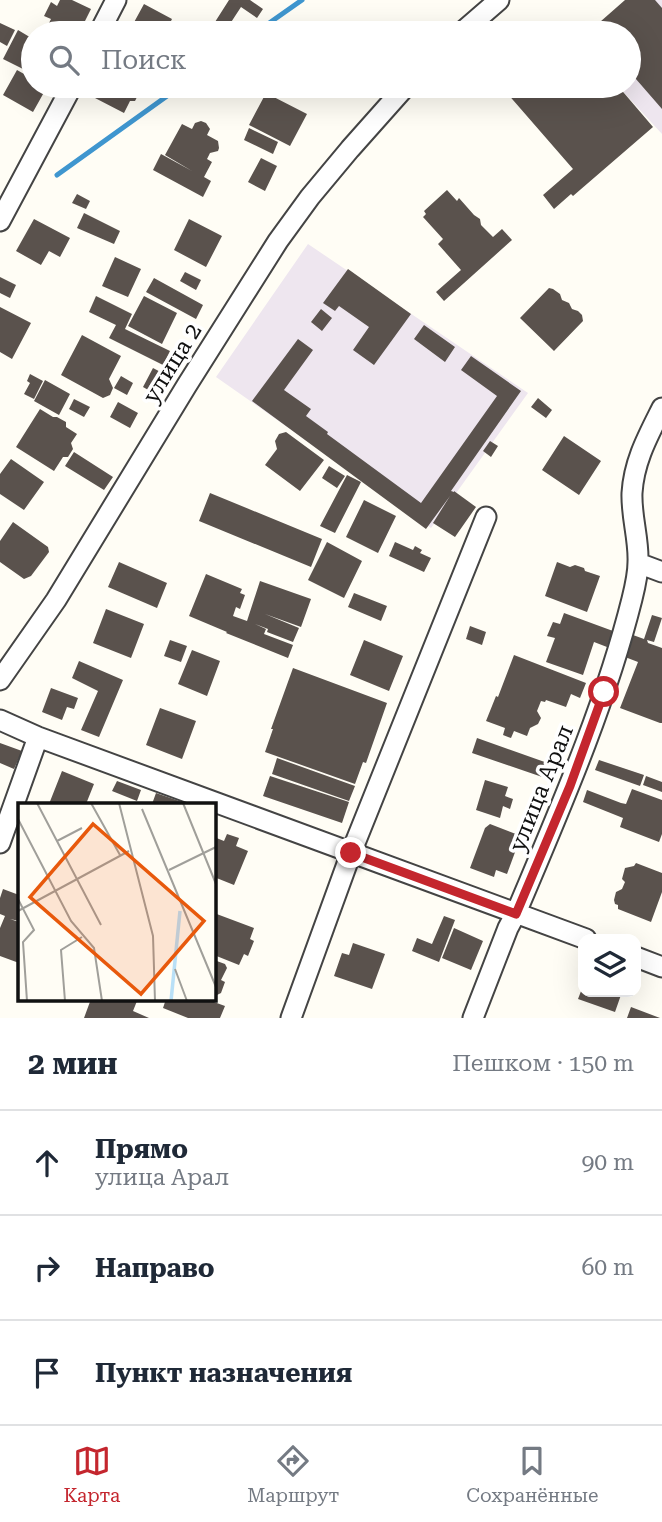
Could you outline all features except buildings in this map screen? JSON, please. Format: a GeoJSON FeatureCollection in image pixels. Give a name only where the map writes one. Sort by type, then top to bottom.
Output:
{"type":"FeatureCollection","features":[{"type":"Feature","properties":{"kind":"street"},"geometry":{"type":"LineString","coordinates":[[105,21],[116,0]]}},
{"type":"Feature","properties":{"kind":"street"},"geometry":{"type":"LineString","coordinates":[[475,21],[499,0]]}},
{"type":"Feature","properties":{"kind":"street"},"geometry":{"type":"LineString","coordinates":[[0,221],[66,98]]}},
{"type":"Feature","properties":{"kind":"street","name":"улица 2"},"geometry":{"type":"LineString","coordinates":[[0,680],[56,600],[278,240],[310,197],[395,98]]}},
{"type":"Feature","properties":{"kind":"street","name":"улица Арал"},"geometry":{"type":"LineString","coordinates":[[473,1018],[570,786],[604,692],[632,597],[638,563],[632,495],[635,472],[640,453],[662,408]]}},
{"type":"Feature","properties":{"kind":"street"},"geometry":{"type":"LineString","coordinates":[[291,1018],[351,853],[486,517]]}},
{"type":"Feature","properties":{"kind":"street"},"geometry":{"type":"LineString","coordinates":[[638,563],[662,572]]}},
{"type":"Feature","properties":{"kind":"street"},"geometry":{"type":"LineString","coordinates":[[0,720],[38,737],[578,936]]}},
{"type":"Feature","properties":{"kind":"street"},"geometry":{"type":"LineString","coordinates":[[0,843],[38,737]]}},
{"type":"Feature","properties":{"kind":"street"},"geometry":{"type":"LineString","coordinates":[[641,959],[662,967]]}},
{"type":"Feature","properties":{"kind":"shaded area"},"geometry":{"type":"Polygon","coordinates":[[[642,0],[662,0],[662,134],[629,98],[641,98],[641,21],[614,21],[642,0]]]}},
{"type":"Feature","properties":{"kind":"shaded area"},"geometry":{"type":"Polygon","coordinates":[[[308,244],[528,393],[431,528],[216,377],[308,244]]]}},
{"type":"Feature","properties":{"kind":"waterway"},"geometry":{"type":"LineString","coordinates":[[272,21],[302,0]]}},
{"type":"Feature","properties":{"kind":"waterway"},"geometry":{"type":"LineString","coordinates":[[57,175],[164,98]]}},
{"type":"Feature","properties":{"kind":"route"},"geometry":{"type":"LineString","coordinates":[[351,853],[516,914],[570,786],[604,692]]}}]}
